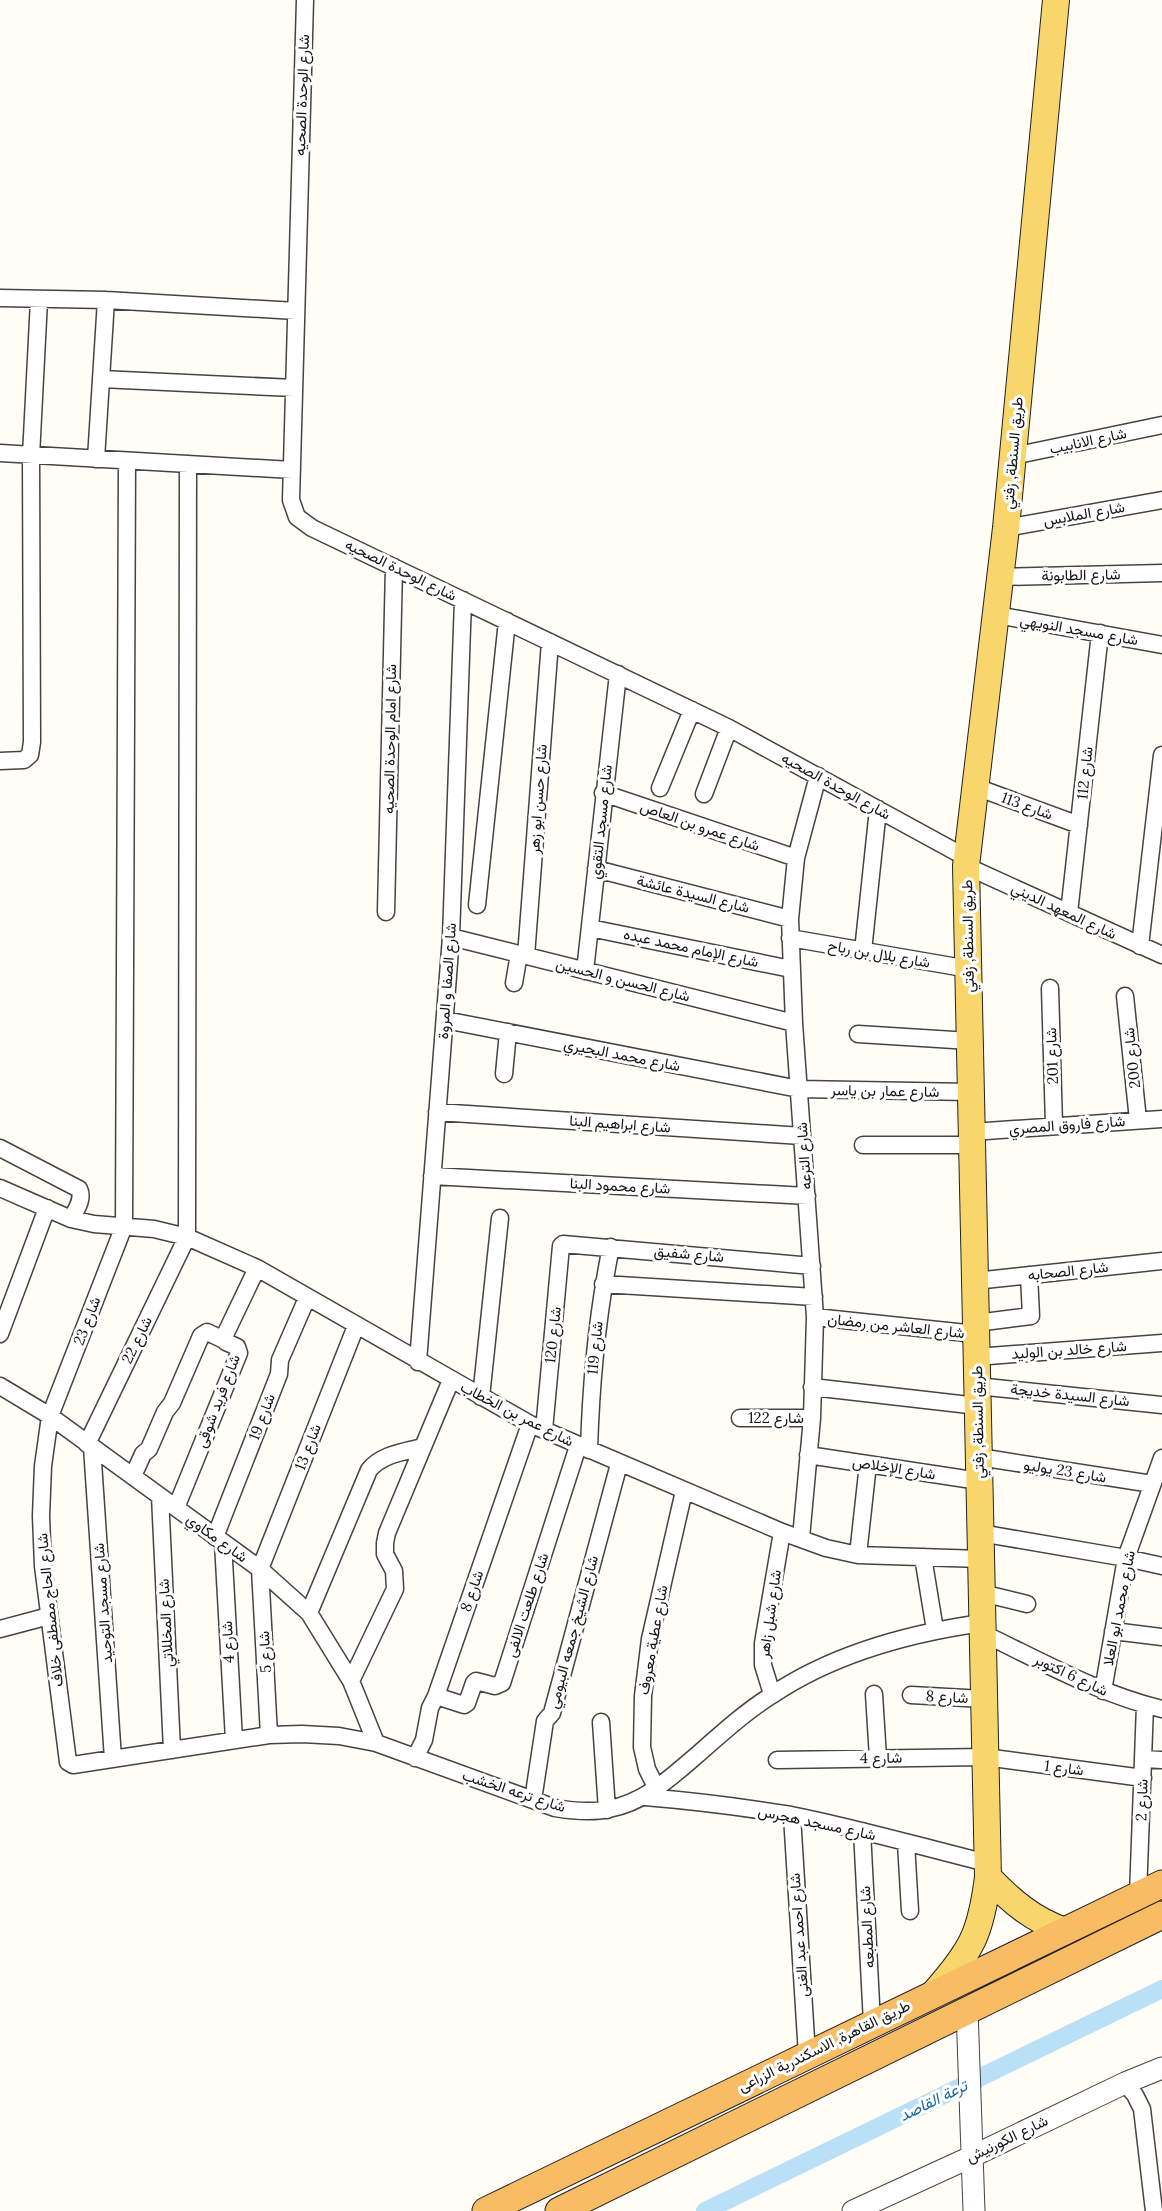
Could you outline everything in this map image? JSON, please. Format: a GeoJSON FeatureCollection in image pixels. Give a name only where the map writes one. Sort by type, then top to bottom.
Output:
{"type":"FeatureCollection","features":[{"type":"Feature","properties":{"kind":"highway","name":"طريق القاهرة, الاسكندرية الزراعى"},"geometry":{"type":"LineString","coordinates":[[486,2211],[1150,1889]]}},
{"type":"Feature","properties":{"kind":"highway","name":"طريق القاهرة, الاسكندرية الزراعى"},"geometry":{"type":"LineString","coordinates":[[559,2211],[1162,1915]]}},
{"type":"Feature","properties":{"kind":"highway"},"geometry":{"type":"LineString","coordinates":[[1065,1931],[1078,1955]]}},
{"type":"Feature","properties":{"kind":"highway"},"geometry":{"type":"LineString","coordinates":[[935,1992],[957,2014]]}},
{"type":"Feature","properties":{"kind":"main road","name":"طريق السنطة, زفتي"},"geometry":{"type":"LineString","coordinates":[[935,1992],[973,1943],[984,1911],[987,1870],[967,862],[1006,528],[1056,0]]}},
{"type":"Feature","properties":{"kind":"main road"},"geometry":{"type":"LineString","coordinates":[[987,1870],[1024,1911],[1045,1924],[1065,1931]]}},
{"type":"Feature","properties":{"kind":"street","name":"شارع الوحدة الصحيه"},"geometry":{"type":"LineString","coordinates":[[305,0],[291,500],[297,517],[312,528],[729,728],[878,809],[967,862]]}},
{"type":"Feature","properties":{"kind":"street"},"geometry":{"type":"LineString","coordinates":[[0,298],[106,300],[297,311]]}},
{"type":"Feature","properties":{"kind":"street"},"geometry":{"type":"LineString","coordinates":[[0,761],[24,760],[30,755],[32,742],[32,456],[39,300]]}},
{"type":"Feature","properties":{"kind":"street"},"geometry":{"type":"LineString","coordinates":[[96,459],[106,300]]}},
{"type":"Feature","properties":{"kind":"street"},"geometry":{"type":"LineString","coordinates":[[101,379],[294,388]]}},
{"type":"Feature","properties":{"kind":"street","name":"شارع الانابيب"},"geometry":{"type":"LineString","coordinates":[[1013,456],[1162,425]]}},
{"type":"Feature","properties":{"kind":"street"},"geometry":{"type":"LineString","coordinates":[[0,453],[292,470]]}},
{"type":"Feature","properties":{"kind":"street"},"geometry":{"type":"LineString","coordinates":[[124,1226],[127,461]]}},
{"type":"Feature","properties":{"kind":"street"},"geometry":{"type":"LineString","coordinates":[[187,1237],[188,464]]}},
{"type":"Feature","properties":{"kind":"street","name":"شارع الملابس"},"geometry":{"type":"LineString","coordinates":[[1006,528],[1162,500]]}},
{"type":"Feature","properties":{"kind":"street","name":"شارع امام الوحدة الصحيه"},"geometry":{"type":"LineString","coordinates":[[386,912],[394,567]]}},
{"type":"Feature","properties":{"kind":"street","name":"شارع الطابونة"},"geometry":{"type":"LineString","coordinates":[[1000,577],[1162,573]]}},
{"type":"Feature","properties":{"kind":"street","name":"شارع الصفا و المروة"},"geometry":{"type":"LineString","coordinates":[[418,1362],[451,937],[463,600]]}},
{"type":"Feature","properties":{"kind":"street","name":"شارع مسجد النويهي"},"geometry":{"type":"LineString","coordinates":[[997,615],[1162,645]]}},
{"type":"Feature","properties":{"kind":"street"},"geometry":{"type":"LineString","coordinates":[[477,905],[507,621]]}},
{"type":"Feature","properties":{"kind":"street","name":"شارع 112"},"geometry":{"type":"LineString","coordinates":[[1069,913],[1100,633]]}},
{"type":"Feature","properties":{"kind":"street","name":"شارع حسن ابو زهر"},"geometry":{"type":"LineString","coordinates":[[514,983],[522,955],[550,642]]}},
{"type":"Feature","properties":{"kind":"street","name":"شارع مسجد التقوي"},"geometry":{"type":"LineString","coordinates":[[585,971],[618,674]]}},
{"type":"Feature","properties":{"kind":"street"},"geometry":{"type":"LineString","coordinates":[[660,788],[692,710]]}},
{"type":"Feature","properties":{"kind":"street"},"geometry":{"type":"LineString","coordinates":[[704,794],[729,728]]}},
{"type":"Feature","properties":{"kind":"street"},"geometry":{"type":"LineString","coordinates":[[1140,946],[1162,755]]}},
{"type":"Feature","properties":{"kind":"street","name":"شارع الترعه"},"geometry":{"type":"LineString","coordinates":[[801,1538],[812,1418],[815,1317],[794,1023],[790,919],[796,858],[818,776]]}},
{"type":"Feature","properties":{"kind":"street","name":"شارع 113"},"geometry":{"type":"LineString","coordinates":[[976,787],[1079,825]]}},
{"type":"Feature","properties":{"kind":"street","name":"شارع عمرو بن العاص"},"geometry":{"type":"LineString","coordinates":[[603,793],[796,858]]}},
{"type":"Feature","properties":{"kind":"street"},"geometry":{"type":"LineString","coordinates":[[863,951],[878,809]]}},
{"type":"Feature","properties":{"kind":"street","name":"شارع المعهد الديني"},"geometry":{"type":"LineString","coordinates":[[967,862],[1162,956]]}},
{"type":"Feature","properties":{"kind":"street","name":"شارع السيدة عائشة"},"geometry":{"type":"LineString","coordinates":[[596,869],[790,919]]}},
{"type":"Feature","properties":{"kind":"street","name":"شارع الإمام محمد عبده"},"geometry":{"type":"LineString","coordinates":[[590,928],[791,969]]}},
{"type":"Feature","properties":{"kind":"street","name":"شارع الحسن و الحسين"},"geometry":{"type":"LineString","coordinates":[[451,937],[794,1023]]}},
{"type":"Feature","properties":{"kind":"street","name":"شارع بلال بن رباح"},"geometry":{"type":"LineString","coordinates":[[790,939],[969,969]]}},
{"type":"Feature","properties":{"kind":"street","name":"شارع 201"},"geometry":{"type":"LineString","coordinates":[[1050,988],[1054,1125]]}},
{"type":"Feature","properties":{"kind":"street","name":"شارع 200"},"geometry":{"type":"LineString","coordinates":[[1125,996],[1138,1120]]}},
{"type":"Feature","properties":{"kind":"street","name":"شارع محمد البحيري"},"geometry":{"type":"LineString","coordinates":[[445,1020],[799,1089]]}},
{"type":"Feature","properties":{"kind":"street"},"geometry":{"type":"LineString","coordinates":[[504,1074],[508,1032]]}},
{"type":"Feature","properties":{"kind":"street"},"geometry":{"type":"LineString","coordinates":[[858,1034],[970,1041]]}},
{"type":"Feature","properties":{"kind":"street","name":"شارع عمار بن ياسر"},"geometry":{"type":"LineString","coordinates":[[799,1089],[971,1092]]}},
{"type":"Feature","properties":{"kind":"street","name":"شارع ابراهيم البنا"},"geometry":{"type":"LineString","coordinates":[[437,1112],[802,1136]]}},
{"type":"Feature","properties":{"kind":"street","name":"شارع فاروق المصري"},"geometry":{"type":"LineString","coordinates":[[863,1145],[972,1138],[1054,1125],[1162,1119]]}},
{"type":"Feature","properties":{"kind":"street"},"geometry":{"type":"LineString","coordinates":[[0,1148],[80,1189],[81,1200],[71,1219]]}},
{"type":"Feature","properties":{"kind":"street","name":"شارع محمود البنا"},"geometry":{"type":"LineString","coordinates":[[432,1176],[807,1196]]}},
{"type":"Feature","properties":{"kind":"street","name":"شارع عمر بن الخطاب"},"geometry":{"type":"LineString","coordinates":[[0,1188],[71,1219],[94,1224],[154,1229],[187,1237],[257,1268],[418,1362],[537,1427],[782,1532],[826,1548],[858,1555],[981,1559]]}},
{"type":"Feature","properties":{"kind":"street"},"geometry":{"type":"LineString","coordinates":[[0,1334],[47,1208]]}},
{"type":"Feature","properties":{"kind":"street"},"geometry":{"type":"LineString","coordinates":[[481,1397],[500,1218]]}},
{"type":"Feature","properties":{"kind":"street","name":"شارع 23"},"geometry":{"type":"LineString","coordinates":[[50,1416],[124,1226]]}},
{"type":"Feature","properties":{"kind":"street","name":"شارع 22"},"geometry":{"type":"LineString","coordinates":[[90,1445],[187,1237]]}},
{"type":"Feature","properties":{"kind":"street","name":"شارع شفيق"},"geometry":{"type":"LineString","coordinates":[[566,1243],[812,1266]]}},
{"type":"Feature","properties":{"kind":"street","name":"شارع 120"},"geometry":{"type":"LineString","coordinates":[[537,1427],[561,1246],[566,1243]]}},
{"type":"Feature","properties":{"kind":"street","name":"شارع 119"},"geometry":{"type":"LineString","coordinates":[[584,1448],[603,1284],[611,1247]]}},
{"type":"Feature","properties":{"kind":"street","name":"شارع الصحابه"},"geometry":{"type":"LineString","coordinates":[[975,1281],[1162,1261]]}},
{"type":"Feature","properties":{"kind":"street","name":"شارع فريد شوقى"},"geometry":{"type":"LineString","coordinates":[[176,1508],[238,1353],[237,1347],[224,1340],[257,1268]]}},
{"type":"Feature","properties":{"kind":"street"},"geometry":{"type":"LineString","coordinates":[[976,1338],[1030,1316],[1029,1275]]}},
{"type":"Feature","properties":{"kind":"street"},"geometry":{"type":"LineString","coordinates":[[603,1284],[814,1296]]}},
{"type":"Feature","properties":{"kind":"street","name":"شارع 19"},"geometry":{"type":"LineString","coordinates":[[219,1540],[279,1374],[282,1355],[307,1298]]}},
{"type":"Feature","properties":{"kind":"street","name":"شارع العاشر من رمضان"},"geometry":{"type":"LineString","coordinates":[[815,1317],[976,1338]]}},
{"type":"Feature","properties":{"kind":"street","name":"شارع 13"},"geometry":{"type":"LineString","coordinates":[[260,1569],[356,1326]]}},
{"type":"Feature","properties":{"kind":"street"},"geometry":{"type":"LineString","coordinates":[[133,1476],[143,1454],[149,1449],[165,1412],[172,1403],[201,1336],[207,1332],[224,1340]]}},
{"type":"Feature","properties":{"kind":"street","name":"شارع خالد بن الوليد"},"geometry":{"type":"LineString","coordinates":[[976,1338],[1162,1343]]}},
{"type":"Feature","properties":{"kind":"street"},"geometry":{"type":"LineString","coordinates":[[351,1681],[395,1589],[394,1571],[385,1554],[385,1543],[451,1380]]}},
{"type":"Feature","properties":{"kind":"street","name":"شارع مكاوي"},"geometry":{"type":"LineString","coordinates":[[0,1386],[50,1416],[260,1569],[309,1613],[351,1681],[376,1743]]}},
{"type":"Feature","properties":{"kind":"street","name":"شارع السيدة خديجة"},"geometry":{"type":"LineString","coordinates":[[812,1387],[1162,1404]]}},
{"type":"Feature","properties":{"kind":"street","name":"شارع الحاج مصطفى خلاف"},"geometry":{"type":"LineString","coordinates":[[50,1416],[43,1466],[41,1516],[43,1566],[66,1759],[73,1766]]}},
{"type":"Feature","properties":{"kind":"street","name":"شارع 122"},"geometry":{"type":"LineString","coordinates":[[740,1418],[812,1418]]}},
{"type":"Feature","properties":{"kind":"street","name":"شارع 8"},"geometry":{"type":"LineString","coordinates":[[415,1758],[424,1740],[430,1708],[537,1427]]}},
{"type":"Feature","properties":{"kind":"street","name":"شارع مسجد التوحيد"},"geometry":{"type":"LineString","coordinates":[[90,1445],[113,1760]]}},
{"type":"Feature","properties":{"kind":"street"},"geometry":{"type":"LineString","coordinates":[[309,1613],[369,1470],[382,1458],[423,1447]]}},
{"type":"Feature","properties":{"kind":"street","name":"شارع طلعت الالفى"},"geometry":{"type":"LineString","coordinates":[[436,1696],[464,1705],[476,1681],[495,1686],[502,1683],[584,1448]]}},
{"type":"Feature","properties":{"kind":"street","name":"شارع الإخلاص"},"geometry":{"type":"LineString","coordinates":[[808,1455],[868,1464],[979,1469]]}},
{"type":"Feature","properties":{"kind":"street","name":"شارع محمد ابو العلا"},"geometry":{"type":"LineString","coordinates":[[1103,1691],[1126,1558],[1153,1495],[1162,1458]]}},
{"type":"Feature","properties":{"kind":"street","name":"شارع الشيخ جمعه البيومي"},"geometry":{"type":"LineString","coordinates":[[533,1800],[545,1721],[552,1713],[619,1464]]}},
{"type":"Feature","properties":{"kind":"street"},"geometry":{"type":"LineString","coordinates":[[858,1555],[868,1464]]}},
{"type":"Feature","properties":{"kind":"street","name":"شارع 23 يوليو"},"geometry":{"type":"LineString","coordinates":[[979,1469],[1153,1495]]}},
{"type":"Feature","properties":{"kind":"street","name":"شارع عطية معروف"},"geometry":{"type":"LineString","coordinates":[[651,1793],[642,1747],[642,1696],[650,1639],[684,1491]]}},
{"type":"Feature","properties":{"kind":"street","name":"شارع المخللاتي"},"geometry":{"type":"LineString","coordinates":[[160,1496],[172,1750]]}},
{"type":"Feature","properties":{"kind":"street","name":"شارع شبل زاهر"},"geometry":{"type":"LineString","coordinates":[[772,1694],[763,1665],[763,1643],[782,1532]]}},
{"type":"Feature","properties":{"kind":"street"},"geometry":{"type":"LineString","coordinates":[[980,1533],[1162,1566]]}},
{"type":"Feature","properties":{"kind":"street","name":"شارع 4"},"geometry":{"type":"LineString","coordinates":[[219,1540],[234,1740]]}},
{"type":"Feature","properties":{"kind":"street"},"geometry":{"type":"LineString","coordinates":[[923,1557],[935,1630]]}},
{"type":"Feature","properties":{"kind":"street","name":"شارع 5"},"geometry":{"type":"LineString","coordinates":[[260,1569],[269,1735]]}},
{"type":"Feature","properties":{"kind":"street"},"geometry":{"type":"LineString","coordinates":[[982,1593],[1027,1604]]}},
{"type":"Feature","properties":{"kind":"street"},"geometry":{"type":"LineString","coordinates":[[0,1629],[49,1616]]}},
{"type":"Feature","properties":{"kind":"street","name":"شارع ترعه الخشب"},"geometry":{"type":"LineString","coordinates":[[73,1766],[269,1735],[339,1736],[376,1743],[555,1808],[579,1812],[607,1810],[651,1793],[772,1694],[821,1668],[883,1644],[935,1630],[982,1628]]}},
{"type":"Feature","properties":{"kind":"street","name":"شارع 6 اكتوبر"},"geometry":{"type":"LineString","coordinates":[[982,1628],[1103,1691],[1162,1709]]}},
{"type":"Feature","properties":{"kind":"street"},"geometry":{"type":"LineString","coordinates":[[1113,1631],[1162,1637]]}},
{"type":"Feature","properties":{"kind":"street"},"geometry":{"type":"LineString","coordinates":[[874,1694],[878,1758]]}},
{"type":"Feature","properties":{"kind":"street","name":"شارع 8"},"geometry":{"type":"LineString","coordinates":[[911,1695],[984,1699]]}},
{"type":"Feature","properties":{"kind":"street","name":"شارع 2"},"geometry":{"type":"LineString","coordinates":[[1144,1705],[1143,1778],[1150,1889]]}},
{"type":"Feature","properties":{"kind":"street"},"geometry":{"type":"LineString","coordinates":[[601,1722],[607,1810]]}},
{"type":"Feature","properties":{"kind":"street","name":"شارع 4"},"geometry":{"type":"LineString","coordinates":[[777,1760],[985,1757]]}},
{"type":"Feature","properties":{"kind":"street","name":"شارع 1"},"geometry":{"type":"LineString","coordinates":[[985,1757],[1143,1778]]}},
{"type":"Feature","properties":{"kind":"street"},"geometry":{"type":"LineString","coordinates":[[1143,1759],[1162,1760]]}},
{"type":"Feature","properties":{"kind":"street","name":"شارع مسجد هجرس"},"geometry":{"type":"LineString","coordinates":[[651,1793],[792,1816],[862,1831],[987,1870]]}},
{"type":"Feature","properties":{"kind":"street","name":"شارع احمد عبد الغنى"},"geometry":{"type":"LineString","coordinates":[[792,1816],[807,2055]]}},
{"type":"Feature","properties":{"kind":"street","name":"شارع المطبعه"},"geometry":{"type":"LineString","coordinates":[[862,1831],[872,2023]]}},
{"type":"Feature","properties":{"kind":"street"},"geometry":{"type":"LineString","coordinates":[[906,1843],[910,1911]]}},
{"type":"Feature","properties":{"kind":"street"},"geometry":{"type":"LineString","coordinates":[[957,2014],[973,2156],[974,2211]]}},
{"type":"Feature","properties":{"kind":"street","name":"شارع الكورنيش"},"geometry":{"type":"LineString","coordinates":[[853,2211],[1125,2083],[1162,2068]]}},
{"type":"Feature","properties":{"kind":"street"},"geometry":{"type":"LineString","coordinates":[[1125,2083],[1135,2095],[1142,2109],[1155,2153],[1154,2211]]}},
{"type":"Feature","properties":{"kind":"waterway","name":"ترعة القاصد"},"geometry":{"type":"LineString","coordinates":[[705,2211],[1162,1989]]}}]}
